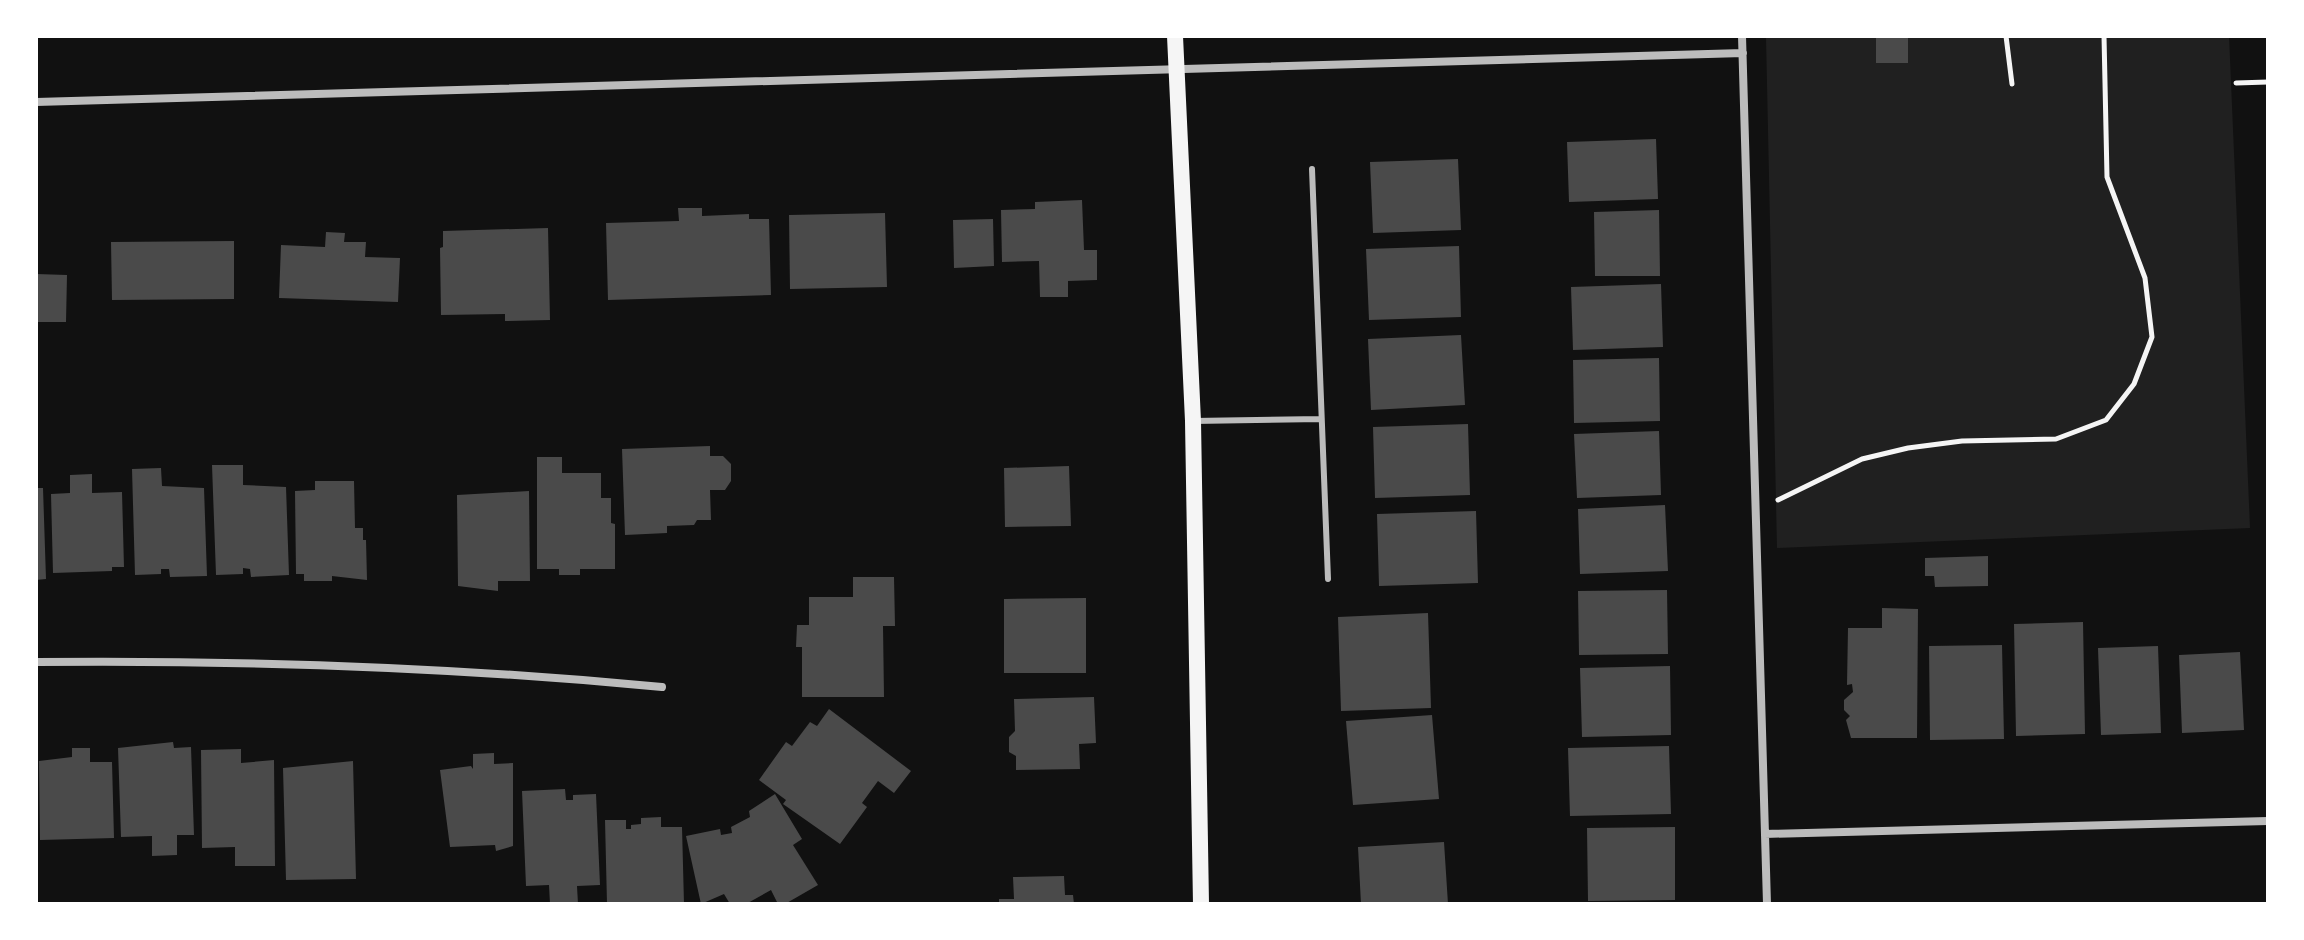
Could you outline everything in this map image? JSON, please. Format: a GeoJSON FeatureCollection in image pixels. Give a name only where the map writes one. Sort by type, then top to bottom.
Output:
{"type":"FeatureCollection","features":[{"type":"Feature","properties":{"kind":"main road"},"geometry":{"type":"LineString","coordinates":[[1175,36],[1193,421],[1201,904]]}},
{"type":"Feature","properties":{"kind":"street"},"geometry":{"type":"LineString","coordinates":[[1742,36],[1767,904]]}},
{"type":"Feature","properties":{"kind":"street"},"geometry":{"type":"LineString","coordinates":[[36,102],[1743,53]]}},
{"type":"Feature","properties":{"kind":"street"},"geometry":{"type":"LineString","coordinates":[[36,662],[189,660],[356,664],[662,687]]}},
{"type":"Feature","properties":{"kind":"street"},"geometry":{"type":"LineString","coordinates":[[1765,834],[2268,821]]}},
{"type":"Feature","properties":{"kind":"lane"},"geometry":{"type":"LineString","coordinates":[[1312,169],[1328,579]]}},
{"type":"Feature","properties":{"kind":"lane"},"geometry":{"type":"LineString","coordinates":[[1193,421],[1321,419]]}},
{"type":"Feature","properties":{"kind":"path"},"geometry":{"type":"LineString","coordinates":[[2006,36],[2012,84]]}},
{"type":"Feature","properties":{"kind":"path"},"geometry":{"type":"LineString","coordinates":[[1756,511],[1862,459],[1908,448],[1962,441],[2056,439],[2106,420],[2134,384],[2152,337],[2145,278],[2107,177],[2104,36]]}},
{"type":"Feature","properties":{"kind":"path"},"geometry":{"type":"LineString","coordinates":[[2236,83],[2268,82]]}},
{"type":"Feature","properties":{"kind":"shaded area"},"geometry":{"type":"Polygon","coordinates":[[[1766,36],[2229,36],[2250,528],[1777,548],[1766,36]]]}},
{"type":"Feature","properties":{"kind":"building"},"geometry":{"type":"Polygon","coordinates":[[[1876,36],[1908,36],[1908,63],[1876,63],[1876,36]]]}},
{"type":"Feature","properties":{"kind":"building"},"geometry":{"type":"Polygon","coordinates":[[[1656,139],[1658,199],[1569,202],[1567,142],[1656,139]]]}},
{"type":"Feature","properties":{"kind":"building"},"geometry":{"type":"Polygon","coordinates":[[[1458,159],[1461,230],[1373,233],[1370,162],[1458,159]]]}},
{"type":"Feature","properties":{"kind":"building"},"geometry":{"type":"Polygon","coordinates":[[[1082,200],[1084,250],[1097,250],[1097,280],[1068,281],[1068,297],[1040,297],[1039,261],[1002,262],[1001,210],[1035,209],[1035,202],[1082,200]]]}},
{"type":"Feature","properties":{"kind":"building"},"geometry":{"type":"Polygon","coordinates":[[[678,208],[702,208],[702,216],[749,214],[749,219],[769,219],[771,295],[608,300],[606,223],[679,221],[678,208]]]}},
{"type":"Feature","properties":{"kind":"building"},"geometry":{"type":"Polygon","coordinates":[[[1659,210],[1660,276],[1595,276],[1594,212],[1659,210]]]}},
{"type":"Feature","properties":{"kind":"building"},"geometry":{"type":"Polygon","coordinates":[[[885,213],[887,287],[790,289],[789,215],[885,213]]]}},
{"type":"Feature","properties":{"kind":"building"},"geometry":{"type":"Polygon","coordinates":[[[993,219],[994,266],[954,268],[953,220],[993,219]]]}},
{"type":"Feature","properties":{"kind":"building"},"geometry":{"type":"Polygon","coordinates":[[[548,228],[550,320],[505,321],[505,314],[441,315],[440,248],[443,247],[443,231],[548,228]]]}},
{"type":"Feature","properties":{"kind":"building"},"geometry":{"type":"Polygon","coordinates":[[[326,232],[345,233],[344,242],[366,242],[365,257],[400,258],[398,302],[279,298],[281,245],[325,247],[326,232]]]}},
{"type":"Feature","properties":{"kind":"building"},"geometry":{"type":"Polygon","coordinates":[[[234,241],[234,299],[112,300],[111,242],[234,241]]]}},
{"type":"Feature","properties":{"kind":"building"},"geometry":{"type":"Polygon","coordinates":[[[1459,246],[1461,317],[1369,320],[1366,249],[1459,246]]]}},
{"type":"Feature","properties":{"kind":"building"},"geometry":{"type":"Polygon","coordinates":[[[36,274],[67,275],[66,322],[36,322],[36,274]]]}},
{"type":"Feature","properties":{"kind":"building"},"geometry":{"type":"Polygon","coordinates":[[[1661,284],[1663,347],[1573,350],[1571,287],[1661,284]]]}},
{"type":"Feature","properties":{"kind":"building"},"geometry":{"type":"Polygon","coordinates":[[[1461,335],[1465,405],[1371,410],[1368,339],[1461,335]]]}},
{"type":"Feature","properties":{"kind":"building"},"geometry":{"type":"Polygon","coordinates":[[[1659,358],[1660,421],[1574,423],[1573,360],[1659,358]]]}},
{"type":"Feature","properties":{"kind":"building"},"geometry":{"type":"Polygon","coordinates":[[[1468,424],[1470,495],[1375,498],[1373,427],[1468,424]]]}},
{"type":"Feature","properties":{"kind":"building"},"geometry":{"type":"Polygon","coordinates":[[[1659,431],[1661,495],[1577,498],[1574,434],[1659,431]]]}},
{"type":"Feature","properties":{"kind":"building"},"geometry":{"type":"Polygon","coordinates":[[[710,446],[710,456],[723,456],[731,464],[731,481],[725,490],[710,490],[711,520],[697,520],[694,525],[667,526],[667,533],[625,535],[622,449],[710,446]]]}},
{"type":"Feature","properties":{"kind":"building"},"geometry":{"type":"Polygon","coordinates":[[[537,457],[562,457],[562,473],[601,473],[601,498],[611,498],[611,523],[615,524],[615,569],[580,569],[580,575],[559,575],[559,569],[537,569],[537,457]]]}},
{"type":"Feature","properties":{"kind":"building"},"geometry":{"type":"Polygon","coordinates":[[[212,465],[243,465],[243,485],[286,487],[289,575],[251,577],[250,569],[243,568],[243,574],[216,575],[212,465]]]}},
{"type":"Feature","properties":{"kind":"building"},"geometry":{"type":"Polygon","coordinates":[[[1069,466],[1071,526],[1005,527],[1004,468],[1069,466]]]}},
{"type":"Feature","properties":{"kind":"building"},"geometry":{"type":"Polygon","coordinates":[[[161,468],[162,486],[204,488],[207,576],[170,577],[169,569],[161,569],[161,574],[135,575],[132,469],[161,468]]]}},
{"type":"Feature","properties":{"kind":"building"},"geometry":{"type":"Polygon","coordinates":[[[92,474],[92,493],[122,492],[124,567],[112,567],[112,571],[53,573],[51,494],[70,493],[70,475],[92,474]]]}},
{"type":"Feature","properties":{"kind":"building"},"geometry":{"type":"Polygon","coordinates":[[[315,481],[354,481],[355,528],[363,528],[363,540],[366,540],[367,580],[332,576],[332,581],[304,581],[304,574],[296,574],[295,491],[315,490],[315,481]]]}},
{"type":"Feature","properties":{"kind":"building"},"geometry":{"type":"Polygon","coordinates":[[[36,488],[43,488],[46,579],[36,580],[36,488]]]}},
{"type":"Feature","properties":{"kind":"building"},"geometry":{"type":"Polygon","coordinates":[[[529,491],[530,581],[498,581],[498,591],[458,586],[457,495],[529,491]]]}},
{"type":"Feature","properties":{"kind":"building"},"geometry":{"type":"Polygon","coordinates":[[[1665,505],[1668,571],[1580,574],[1578,509],[1665,505]]]}},
{"type":"Feature","properties":{"kind":"building"},"geometry":{"type":"Polygon","coordinates":[[[1476,511],[1478,583],[1379,586],[1377,514],[1476,511]]]}},
{"type":"Feature","properties":{"kind":"building"},"geometry":{"type":"Polygon","coordinates":[[[1988,556],[1988,586],[1935,587],[1934,576],[1925,576],[1925,558],[1988,556]]]}},
{"type":"Feature","properties":{"kind":"building"},"geometry":{"type":"Polygon","coordinates":[[[853,577],[894,577],[895,626],[883,626],[884,697],[802,697],[802,647],[796,647],[797,625],[809,625],[809,597],[853,597],[853,577]]]}},
{"type":"Feature","properties":{"kind":"building"},"geometry":{"type":"Polygon","coordinates":[[[1667,590],[1668,654],[1579,655],[1578,591],[1667,590]]]}},
{"type":"Feature","properties":{"kind":"building"},"geometry":{"type":"Polygon","coordinates":[[[1086,598],[1086,673],[1004,673],[1004,599],[1086,598]]]}},
{"type":"Feature","properties":{"kind":"building"},"geometry":{"type":"Polygon","coordinates":[[[1882,608],[1918,609],[1917,738],[1851,738],[1846,720],[1850,716],[1844,710],[1844,700],[1853,692],[1852,684],[1847,685],[1848,628],[1882,628],[1882,608]]]}},
{"type":"Feature","properties":{"kind":"building"},"geometry":{"type":"Polygon","coordinates":[[[1428,613],[1431,708],[1341,711],[1338,617],[1428,613]]]}},
{"type":"Feature","properties":{"kind":"building"},"geometry":{"type":"Polygon","coordinates":[[[2083,622],[2085,734],[2016,736],[2014,624],[2083,622]]]}},
{"type":"Feature","properties":{"kind":"building"},"geometry":{"type":"Polygon","coordinates":[[[2002,645],[2004,739],[1930,740],[1929,646],[2002,645]]]}},
{"type":"Feature","properties":{"kind":"building"},"geometry":{"type":"Polygon","coordinates":[[[2158,646],[2161,733],[2101,735],[2098,648],[2158,646]]]}},
{"type":"Feature","properties":{"kind":"building"},"geometry":{"type":"Polygon","coordinates":[[[2240,652],[2244,730],[2182,733],[2179,655],[2240,652]]]}},
{"type":"Feature","properties":{"kind":"building"},"geometry":{"type":"Polygon","coordinates":[[[1670,666],[1671,735],[1582,737],[1580,668],[1670,666]]]}},
{"type":"Feature","properties":{"kind":"building"},"geometry":{"type":"Polygon","coordinates":[[[1094,697],[1096,743],[1079,744],[1080,769],[1016,770],[1016,756],[1009,752],[1009,737],[1015,731],[1014,699],[1094,697]]]}},
{"type":"Feature","properties":{"kind":"building"},"geometry":{"type":"Polygon","coordinates":[[[829,709],[911,771],[894,793],[878,781],[862,803],[867,807],[840,844],[783,804],[786,800],[759,780],[786,742],[792,746],[810,722],[817,726],[829,709]]]}},
{"type":"Feature","properties":{"kind":"building"},"geometry":{"type":"Polygon","coordinates":[[[1432,715],[1439,799],[1353,805],[1346,721],[1432,715]]]}},
{"type":"Feature","properties":{"kind":"building"},"geometry":{"type":"Polygon","coordinates":[[[173,742],[174,748],[191,747],[194,835],[177,835],[177,855],[152,856],[152,836],[121,837],[118,748],[173,742]]]}},
{"type":"Feature","properties":{"kind":"building"},"geometry":{"type":"Polygon","coordinates":[[[1669,746],[1671,814],[1570,816],[1568,748],[1669,746]]]}},
{"type":"Feature","properties":{"kind":"building"},"geometry":{"type":"Polygon","coordinates":[[[72,748],[90,748],[90,762],[112,762],[114,838],[40,840],[39,761],[72,757],[72,748]]]}},
{"type":"Feature","properties":{"kind":"building"},"geometry":{"type":"Polygon","coordinates":[[[241,749],[241,763],[274,760],[275,866],[235,866],[235,847],[202,848],[201,750],[241,749]]]}},
{"type":"Feature","properties":{"kind":"building"},"geometry":{"type":"Polygon","coordinates":[[[494,753],[494,764],[513,763],[513,846],[496,851],[495,845],[450,847],[440,770],[471,766],[473,769],[473,754],[494,753]]]}},
{"type":"Feature","properties":{"kind":"building"},"geometry":{"type":"Polygon","coordinates":[[[353,761],[356,879],[286,880],[283,768],[353,761]]]}},
{"type":"Feature","properties":{"kind":"building"},"geometry":{"type":"Polygon","coordinates":[[[565,789],[566,800],[573,800],[573,795],[596,794],[600,885],[577,886],[578,904],[550,904],[549,885],[526,886],[522,791],[565,789]]]}},
{"type":"Feature","properties":{"kind":"building"},"geometry":{"type":"Polygon","coordinates":[[[775,794],[802,839],[793,845],[818,885],[785,904],[778,904],[771,890],[746,904],[730,904],[724,894],[701,904],[686,836],[720,829],[721,835],[732,833],[731,827],[750,817],[749,811],[775,794]]]}},
{"type":"Feature","properties":{"kind":"building"},"geometry":{"type":"Polygon","coordinates":[[[661,817],[661,827],[682,827],[684,904],[607,904],[605,820],[626,820],[626,829],[631,829],[631,825],[641,824],[641,818],[661,817]]]}},
{"type":"Feature","properties":{"kind":"building"},"geometry":{"type":"Polygon","coordinates":[[[1675,827],[1675,900],[1588,901],[1587,828],[1675,827]]]}},
{"type":"Feature","properties":{"kind":"building"},"geometry":{"type":"Polygon","coordinates":[[[1444,842],[1448,904],[1361,904],[1358,847],[1444,842]]]}},
{"type":"Feature","properties":{"kind":"building"},"geometry":{"type":"Polygon","coordinates":[[[1064,876],[1065,895],[1073,895],[1074,904],[999,904],[999,899],[1014,899],[1013,877],[1064,876]]]}}]}
